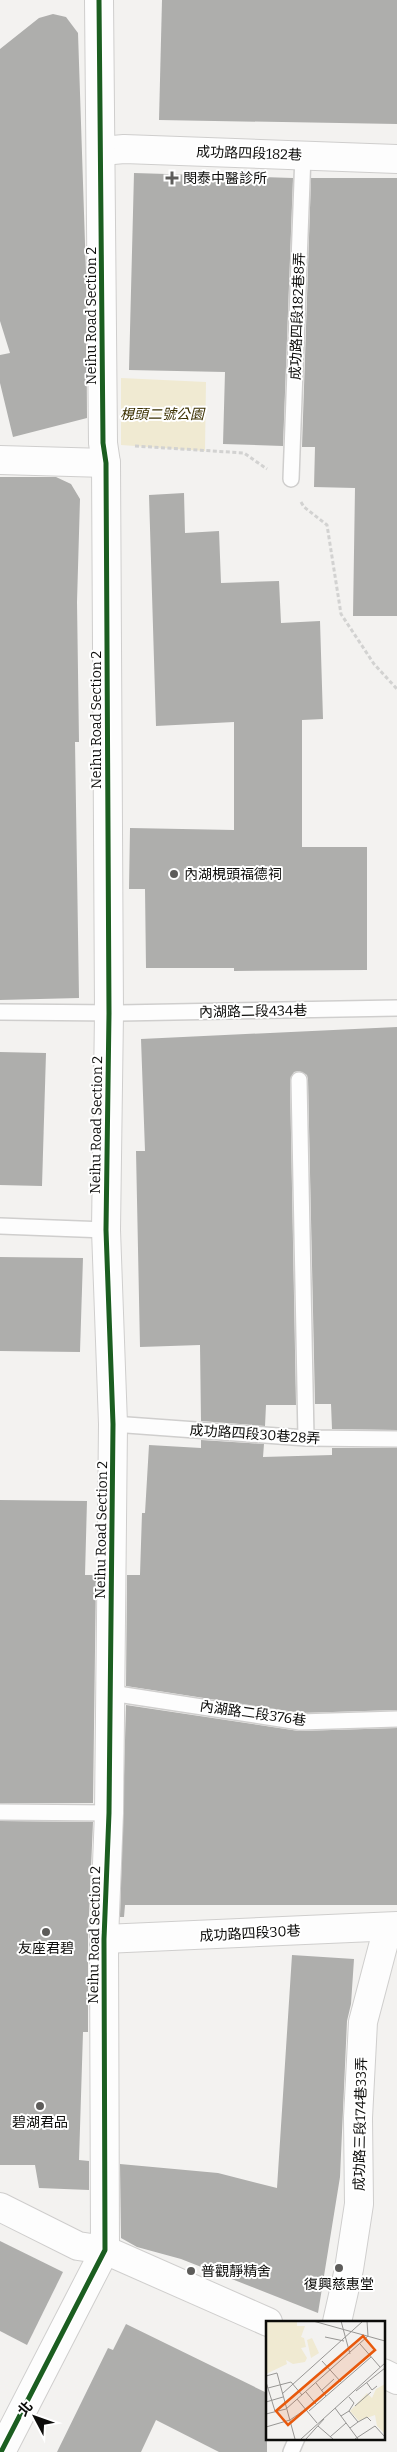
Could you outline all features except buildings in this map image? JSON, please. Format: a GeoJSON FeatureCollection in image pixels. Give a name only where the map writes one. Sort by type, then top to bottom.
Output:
{"type":"FeatureCollection","features":[{"type":"Feature","properties":{"kind":"street","name":"Neihu Road Section 2"},"geometry":{"type":"LineString","coordinates":[[99,0],[98,40],[102,151],[105,453],[109,1013],[106,1230],[113,1424],[109,1813],[104,1939],[105,2250]]}},
{"type":"Feature","properties":{"kind":"street","name":"成功路四段182巷"},"geometry":{"type":"LineString","coordinates":[[102,151],[124,149],[303,154],[397,159]]}},
{"type":"Feature","properties":{"kind":"street"},"geometry":{"type":"LineString","coordinates":[[0,460],[105,453]]}},
{"type":"Feature","properties":{"kind":"street","name":"成功路四段30巷"},"geometry":{"type":"LineString","coordinates":[[104,1939],[392,1926]]}},
{"type":"Feature","properties":{"kind":"street","name":"成功路三段174巷33弄"},"geometry":{"type":"LineString","coordinates":[[337,2321],[349,2269],[359,2204],[358,2118],[363,2022],[392,1926]]}},
{"type":"Feature","properties":{"kind":"street"},"geometry":{"type":"LineString","coordinates":[[0,2207],[78,2246],[105,2250],[266,2321]]}},
{"type":"Feature","properties":{"kind":"street"},"geometry":{"type":"LineString","coordinates":[[1,2452],[105,2250]]}},
{"type":"Feature","properties":{"kind":"street"},"geometry":{"type":"LineString","coordinates":[[384,2374],[397,2380]]}},
{"type":"Feature","properties":{"kind":"lane","name":"成功路四段182巷8弄"},"geometry":{"type":"LineString","coordinates":[[290,479],[303,154]]}},
{"type":"Feature","properties":{"kind":"lane","name":"內湖路二段434巷"},"geometry":{"type":"LineString","coordinates":[[0,1012],[109,1013],[397,1008]]}},
{"type":"Feature","properties":{"kind":"lane"},"geometry":{"type":"LineString","coordinates":[[299,1080],[306,1438]]}},
{"type":"Feature","properties":{"kind":"lane"},"geometry":{"type":"LineString","coordinates":[[0,1226],[106,1230]]}},
{"type":"Feature","properties":{"kind":"lane","name":"成功路四段30巷28弄"},"geometry":{"type":"LineString","coordinates":[[113,1424],[306,1438],[397,1438]]}},
{"type":"Feature","properties":{"kind":"lane","name":"內湖路二段376巷"},"geometry":{"type":"LineString","coordinates":[[110,1692],[300,1722],[397,1719]]}},
{"type":"Feature","properties":{"kind":"lane"},"geometry":{"type":"LineString","coordinates":[[0,1812],[109,1813]]}},
{"type":"Feature","properties":{"kind":"lane"},"geometry":{"type":"LineString","coordinates":[[291,2452],[296,2440]]}},
{"type":"Feature","properties":{"kind":"path"},"geometry":{"type":"LineString","coordinates":[[105,453],[244,454],[266,469],[290,479],[304,507],[327,525],[341,614],[374,664],[397,689]]}},
{"type":"Feature","properties":{"kind":"green space","name":"梘頭二號公園"},"geometry":{"type":"Polygon","coordinates":[[[121,378],[206,382],[205,451],[121,445],[121,378]]]}},
{"type":"Feature","properties":{"kind":"cycle path"},"geometry":{"type":"LineString","coordinates":[[1,2452],[105,2250],[104,1939],[109,1813],[113,1424],[106,1230],[109,1013],[106,463],[103,443],[99,0]]}},
{"type":"Feature","properties":{"kind":"place","name":"閔泰中醫診所"},"geometry":{"type":"Point","coordinates":[172,178]}},
{"type":"Feature","properties":{"kind":"place","name":"內湖梘頭福德祠"},"geometry":{"type":"Point","coordinates":[174,874]}},
{"type":"Feature","properties":{"kind":"place","name":"友座君碧"},"geometry":{"type":"Point","coordinates":[46,1932]}},
{"type":"Feature","properties":{"kind":"place","name":"碧湖君品"},"geometry":{"type":"Point","coordinates":[40,2106]}},
{"type":"Feature","properties":{"kind":"place","name":"復興慈惠堂"},"geometry":{"type":"Point","coordinates":[339,2268]}},
{"type":"Feature","properties":{"kind":"place","name":"普觀靜精舍"},"geometry":{"type":"Point","coordinates":[191,2271]}}]}
